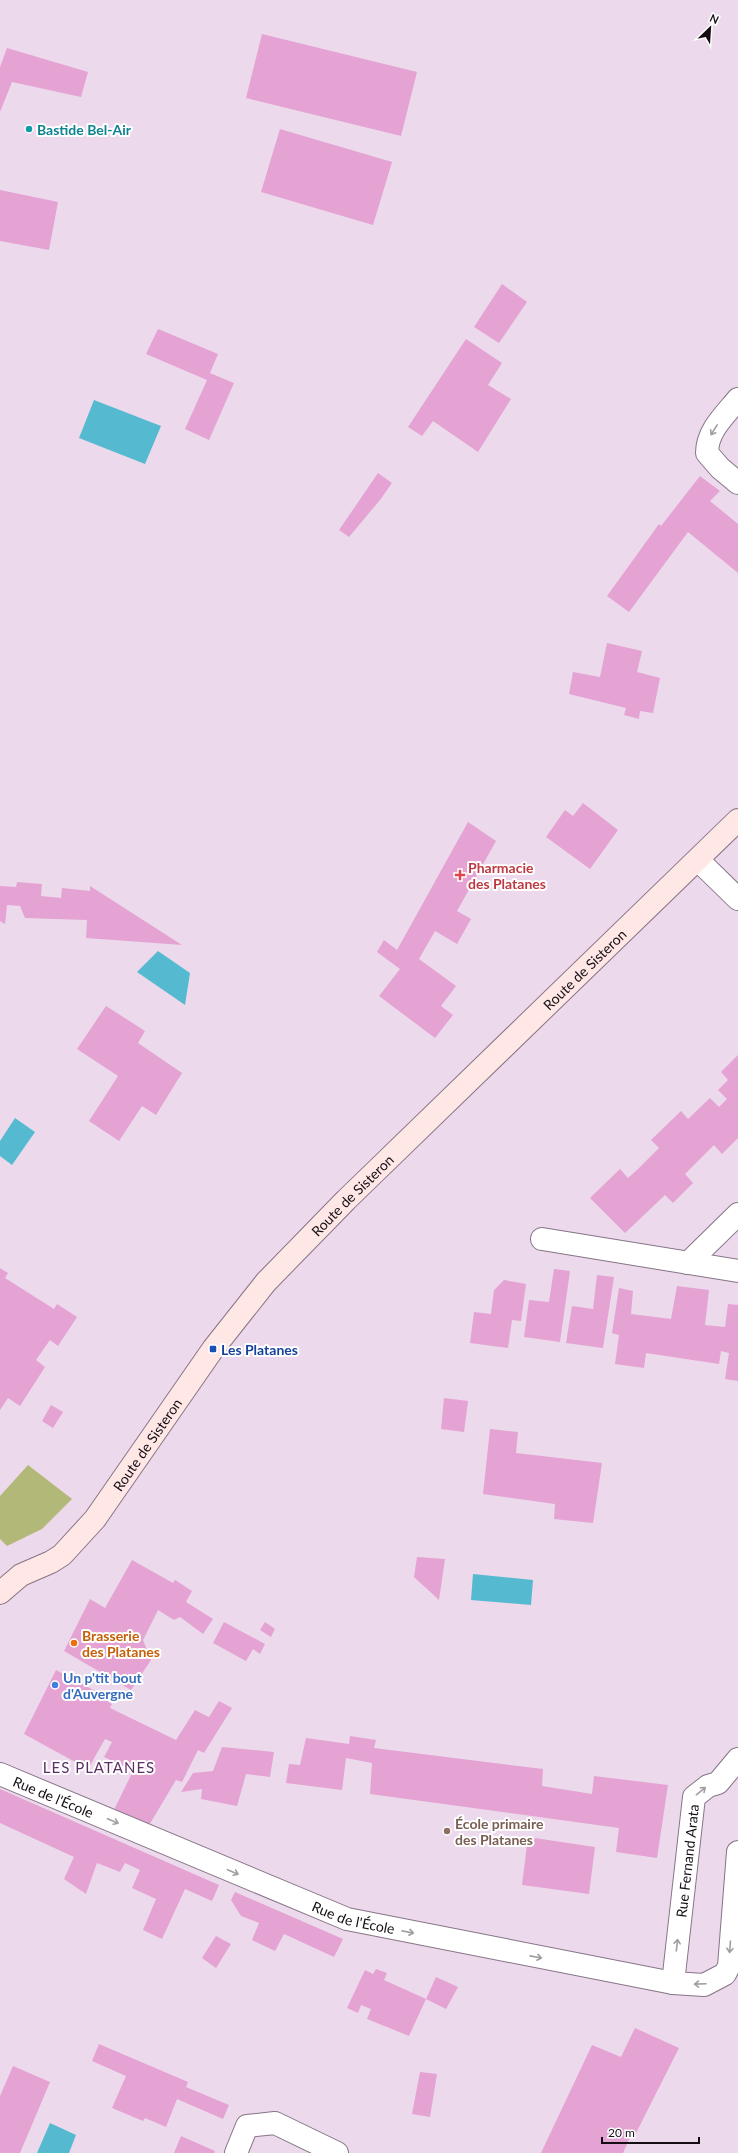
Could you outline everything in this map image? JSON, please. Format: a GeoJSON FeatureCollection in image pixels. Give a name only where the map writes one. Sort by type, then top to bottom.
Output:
{"type":"FeatureCollection","features":[{"type":"Feature","properties":{"kind":"main road","name":"Route de Sisteron"},"geometry":{"type":"LineString","coordinates":[[0,1593],[21,1575],[51,1562],[62,1555],[94,1519],[213,1349],[266,1282],[346,1200],[738,820]]}},
{"type":"Feature","properties":{"kind":"street"},"geometry":{"type":"LineString","coordinates":[[738,399],[712,430],[707,444],[707,454],[720,468],[738,483]]}},
{"type":"Feature","properties":{"kind":"street"},"geometry":{"type":"LineString","coordinates":[[698,860],[738,899]]}},
{"type":"Feature","properties":{"kind":"street"},"geometry":{"type":"LineString","coordinates":[[688,1263],[738,1214]]}},
{"type":"Feature","properties":{"kind":"street"},"geometry":{"type":"LineString","coordinates":[[542,1239],[738,1272]]}},
{"type":"Feature","properties":{"kind":"street","name":"Rue Fernand Arata"},"geometry":{"type":"LineString","coordinates":[[673,1983],[694,1797],[708,1786],[718,1783],[738,1759]]}},
{"type":"Feature","properties":{"kind":"street","name":"Rue de l'École"},"geometry":{"type":"LineString","coordinates":[[0,1774],[347,1920],[673,1983],[704,1985],[725,1974],[729,1966],[738,1852]]}},
{"type":"Feature","properties":{"kind":"street"},"geometry":{"type":"LineString","coordinates":[[236,2153],[247,2126],[276,2123],[337,2153]]}},
{"type":"Feature","properties":{"kind":"green space"},"geometry":{"type":"Polygon","coordinates":[[[28,1465],[72,1499],[42,1529],[7,1546],[0,1539],[0,1496],[28,1465]]]}},
{"type":"Feature","properties":{"kind":"water"},"geometry":{"type":"Polygon","coordinates":[[[94,400],[161,426],[145,464],[79,438],[94,400]]]}},
{"type":"Feature","properties":{"kind":"water"},"geometry":{"type":"Polygon","coordinates":[[[158,951],[190,973],[185,1005],[137,972],[158,951]]]}},
{"type":"Feature","properties":{"kind":"water"},"geometry":{"type":"Polygon","coordinates":[[[15,1118],[35,1132],[12,1165],[0,1156],[0,1141],[15,1118]]]}},
{"type":"Feature","properties":{"kind":"water"},"geometry":{"type":"Polygon","coordinates":[[[473,1574],[533,1580],[531,1605],[471,1600],[473,1574]]]}},
{"type":"Feature","properties":{"kind":"water"},"geometry":{"type":"Polygon","coordinates":[[[50,2123],[76,2135],[69,2153],[37,2153],[50,2123]]]}},
{"type":"Feature","properties":{"kind":"building"},"geometry":{"type":"Polygon","coordinates":[[[262,34],[417,72],[401,136],[246,98],[262,34]]]}},
{"type":"Feature","properties":{"kind":"building"},"geometry":{"type":"Polygon","coordinates":[[[7,48],[88,72],[81,97],[12,82],[0,112],[0,67],[7,48]]]}},
{"type":"Feature","properties":{"kind":"building"},"geometry":{"type":"Polygon","coordinates":[[[280,129],[392,162],[373,225],[261,192],[280,129]]]}},
{"type":"Feature","properties":{"kind":"building"},"geometry":{"type":"Polygon","coordinates":[[[0,190],[58,202],[49,250],[0,241],[0,190]]]}},
{"type":"Feature","properties":{"kind":"building"},"geometry":{"type":"Polygon","coordinates":[[[502,284],[527,302],[499,343],[474,327],[502,284]]]}},
{"type":"Feature","properties":{"kind":"building"},"geometry":{"type":"Polygon","coordinates":[[[158,329],[218,354],[210,373],[234,383],[209,440],[185,429],[207,380],[146,354],[158,329]]]}},
{"type":"Feature","properties":{"kind":"building"},"geometry":{"type":"Polygon","coordinates":[[[466,339],[502,363],[488,385],[511,399],[478,452],[433,421],[422,436],[408,427],[466,339]]]}},
{"type":"Feature","properties":{"kind":"building"},"geometry":{"type":"Polygon","coordinates":[[[378,473],[392,483],[380,500],[349,537],[339,530],[378,473]]]}},
{"type":"Feature","properties":{"kind":"building"},"geometry":{"type":"Polygon","coordinates":[[[700,476],[720,491],[710,501],[738,524],[738,573],[688,532],[629,612],[607,596],[659,524],[661,526],[700,476]]]}},
{"type":"Feature","properties":{"kind":"building"},"geometry":{"type":"Polygon","coordinates":[[[607,643],[642,651],[637,672],[660,678],[653,713],[640,711],[639,719],[624,715],[626,708],[569,694],[573,672],[600,677],[607,643]]]}},
{"type":"Feature","properties":{"kind":"building"},"geometry":{"type":"Polygon","coordinates":[[[583,803],[618,830],[590,869],[546,837],[565,810],[573,816],[583,803]]]}},
{"type":"Feature","properties":{"kind":"building"},"geometry":{"type":"Polygon","coordinates":[[[468,822],[496,841],[457,911],[471,919],[457,944],[435,931],[419,959],[456,986],[441,1006],[453,1015],[435,1038],[379,996],[400,969],[377,952],[384,940],[397,950],[468,822]]]}},
{"type":"Feature","properties":{"kind":"building"},"geometry":{"type":"Polygon","coordinates":[[[17,882],[42,884],[41,896],[61,898],[62,888],[90,891],[90,886],[182,945],[86,938],[87,920],[25,918],[20,906],[7,905],[5,924],[0,921],[0,886],[16,887],[17,882]]]}},
{"type":"Feature","properties":{"kind":"building"},"geometry":{"type":"Polygon","coordinates":[[[106,1006],[145,1031],[138,1043],[182,1073],[156,1115],[142,1106],[119,1141],[89,1121],[118,1076],[77,1049],[106,1006]]]}},
{"type":"Feature","properties":{"kind":"building"},"geometry":{"type":"Polygon","coordinates":[[[738,1055],[738,1138],[722,1154],[714,1145],[685,1174],[693,1183],[673,1203],[665,1195],[625,1233],[590,1198],[620,1169],[628,1178],[638,1169],[659,1148],[651,1140],[681,1111],[688,1119],[710,1098],[719,1107],[727,1099],[718,1090],[728,1080],[721,1072],[738,1055]]]}},
{"type":"Feature","properties":{"kind":"building"},"geometry":{"type":"Polygon","coordinates":[[[0,1268],[8,1273],[5,1278],[54,1309],[57,1304],[77,1317],[58,1346],[50,1340],[36,1360],[45,1367],[20,1406],[8,1398],[0,1410],[0,1268]]]}},
{"type":"Feature","properties":{"kind":"building"},"geometry":{"type":"Polygon","coordinates":[[[554,1269],[570,1271],[560,1342],[524,1337],[529,1300],[549,1302],[554,1269]]]}},
{"type":"Feature","properties":{"kind":"building"},"geometry":{"type":"Polygon","coordinates":[[[597,1275],[614,1277],[603,1348],[566,1343],[572,1306],[593,1309],[597,1275]]]}},
{"type":"Feature","properties":{"kind":"building"},"geometry":{"type":"Polygon","coordinates":[[[504,1280],[526,1284],[521,1321],[512,1320],[508,1348],[470,1343],[474,1312],[491,1314],[494,1290],[504,1280]]]}},
{"type":"Feature","properties":{"kind":"building"},"geometry":{"type":"Polygon","coordinates":[[[677,1286],[709,1290],[705,1325],[725,1327],[728,1304],[738,1305],[738,1381],[725,1379],[729,1353],[721,1351],[719,1364],[646,1353],[644,1368],[615,1364],[619,1335],[612,1333],[619,1288],[633,1291],[631,1314],[671,1319],[677,1286]]]}},
{"type":"Feature","properties":{"kind":"building"},"geometry":{"type":"Polygon","coordinates":[[[444,1398],[468,1401],[464,1432],[441,1429],[444,1398]]]}},
{"type":"Feature","properties":{"kind":"building"},"geometry":{"type":"Polygon","coordinates":[[[51,1405],[63,1412],[53,1428],[42,1421],[51,1405]]]}},
{"type":"Feature","properties":{"kind":"building"},"geometry":{"type":"Polygon","coordinates":[[[490,1429],[518,1432],[516,1453],[602,1463],[593,1523],[554,1519],[555,1504],[483,1494],[490,1429]]]}},
{"type":"Feature","properties":{"kind":"building"},"geometry":{"type":"Polygon","coordinates":[[[417,1557],[445,1559],[439,1600],[414,1577],[417,1557]]]}},
{"type":"Feature","properties":{"kind":"building"},"geometry":{"type":"Polygon","coordinates":[[[132,1560],[173,1583],[175,1580],[192,1591],[186,1602],[213,1619],[203,1634],[180,1617],[174,1620],[158,1610],[143,1640],[151,1660],[131,1690],[64,1651],[90,1599],[105,1608],[132,1560]]]}},
{"type":"Feature","properties":{"kind":"building"},"geometry":{"type":"Polygon","coordinates":[[[224,1622],[265,1644],[260,1654],[253,1649],[246,1661],[213,1643],[224,1622]]]}},
{"type":"Feature","properties":{"kind":"building"},"geometry":{"type":"Polygon","coordinates":[[[265,1622],[275,1629],[271,1637],[260,1630],[265,1622]]]}},
{"type":"Feature","properties":{"kind":"building"},"geometry":{"type":"Polygon","coordinates":[[[56,1670],[99,1693],[98,1696],[112,1704],[110,1708],[176,1740],[195,1710],[209,1717],[219,1701],[232,1708],[204,1753],[198,1750],[182,1782],[176,1780],[148,1827],[113,1812],[133,1771],[104,1757],[112,1742],[105,1739],[88,1769],[24,1734],[56,1670]]]}},
{"type":"Feature","properties":{"kind":"building"},"geometry":{"type":"Polygon","coordinates":[[[350,1736],[376,1740],[374,1748],[543,1769],[542,1786],[592,1794],[594,1776],[668,1785],[657,1858],[616,1852],[619,1828],[370,1794],[372,1763],[346,1758],[342,1790],[286,1783],[289,1764],[300,1765],[306,1738],[349,1744],[350,1736]]]}},
{"type":"Feature","properties":{"kind":"building"},"geometry":{"type":"Polygon","coordinates":[[[222,1747],[274,1752],[270,1777],[246,1774],[237,1806],[201,1799],[202,1789],[181,1792],[193,1773],[213,1771],[222,1747]]]}},
{"type":"Feature","properties":{"kind":"building"},"geometry":{"type":"Polygon","coordinates":[[[0,1789],[219,1885],[212,1901],[185,1889],[162,1939],[143,1930],[156,1899],[132,1888],[140,1870],[125,1863],[120,1872],[97,1863],[86,1894],[64,1879],[74,1857],[0,1823],[0,1789]]]}},
{"type":"Feature","properties":{"kind":"building"},"geometry":{"type":"Polygon","coordinates":[[[528,1837],[595,1847],[589,1894],[522,1885],[528,1837]]]}},
{"type":"Feature","properties":{"kind":"building"},"geometry":{"type":"Polygon","coordinates":[[[235,1892],[343,1939],[334,1957],[284,1934],[275,1951],[252,1940],[259,1923],[241,1916],[231,1900],[235,1892]]]}},
{"type":"Feature","properties":{"kind":"building"},"geometry":{"type":"Polygon","coordinates":[[[216,1936],[231,1944],[216,1968],[202,1958],[216,1936]]]}},
{"type":"Feature","properties":{"kind":"building"},"geometry":{"type":"Polygon","coordinates":[[[376,1969],[387,1973],[384,1980],[426,1999],[409,2036],[367,2019],[371,2009],[361,2005],[358,2013],[347,2008],[365,1970],[373,1974],[376,1969]]]}},
{"type":"Feature","properties":{"kind":"building"},"geometry":{"type":"Polygon","coordinates":[[[436,1977],[458,1987],[446,2009],[426,1999],[436,1977]]]}},
{"type":"Feature","properties":{"kind":"building"},"geometry":{"type":"Polygon","coordinates":[[[635,2028],[679,2048],[635,2135],[632,2133],[623,2153],[541,2153],[592,2045],[621,2057],[635,2028]]]}},
{"type":"Feature","properties":{"kind":"building"},"geometry":{"type":"Polygon","coordinates":[[[99,2044],[188,2082],[186,2087],[229,2105],[223,2119],[177,2099],[166,2127],[145,2118],[143,2121],[112,2108],[126,2076],[92,2061],[99,2044]]]}},
{"type":"Feature","properties":{"kind":"building"},"geometry":{"type":"Polygon","coordinates":[[[13,2066],[50,2082],[20,2153],[0,2153],[0,2096],[13,2066]]]}},
{"type":"Feature","properties":{"kind":"building"},"geometry":{"type":"Polygon","coordinates":[[[420,2072],[437,2074],[430,2117],[412,2114],[420,2072]]]}},
{"type":"Feature","properties":{"kind":"building"},"geometry":{"type":"Polygon","coordinates":[[[181,2136],[215,2151],[214,2153],[174,2153],[181,2136]]]}},
{"type":"Feature","properties":{"kind":"place","name":"Bastide Bel-Air"},"geometry":{"type":"Point","coordinates":[29,129]}},
{"type":"Feature","properties":{"kind":"place","name":"Pharmacie des Platanes"},"geometry":{"type":"Point","coordinates":[460,875]}},
{"type":"Feature","properties":{"kind":"place","name":"Les Platanes"},"geometry":{"type":"Point","coordinates":[213,1349]}},
{"type":"Feature","properties":{"kind":"place","name":"Brasserie des Platanes"},"geometry":{"type":"Point","coordinates":[74,1643]}},
{"type":"Feature","properties":{"kind":"place","name":"Un p'tit bout d'Auvergne"},"geometry":{"type":"Point","coordinates":[55,1685]}},
{"type":"Feature","properties":{"kind":"place","name":"École primaire des Platanes"},"geometry":{"type":"Point","coordinates":[447,1831]}},
{"type":"Feature","properties":{"kind":"district","name":"LES PLATANES"},"geometry":{"type":"Point","coordinates":[99,1767]}}]}
